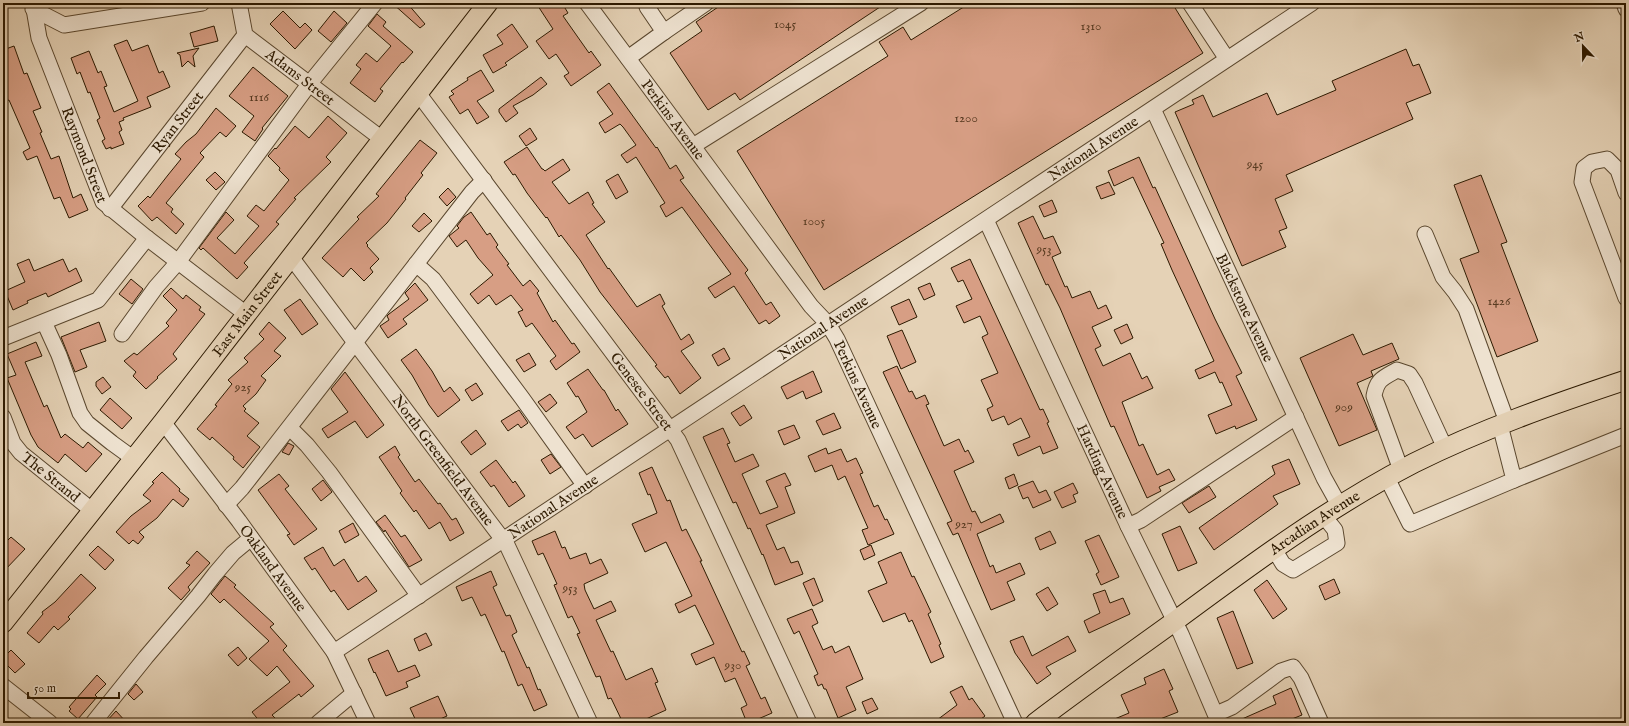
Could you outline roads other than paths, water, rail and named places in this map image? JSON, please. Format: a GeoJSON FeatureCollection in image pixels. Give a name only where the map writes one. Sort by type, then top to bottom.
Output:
{"type":"FeatureCollection","features":[{"type":"Feature","properties":{"kind":"main road","name":"East Main Street"},"geometry":{"type":"LineString","coordinates":[[3,623],[93,512],[488,3]]}},
{"type":"Feature","properties":{"kind":"main road","name":"Arcadian Avenue"},"geometry":{"type":"LineString","coordinates":[[1035,723],[1274,549],[1339,505],[1394,474],[1445,448],[1504,423],[1626,380]]}},
{"type":"Feature","properties":{"kind":"street"},"geometry":{"type":"LineString","coordinates":[[33,6],[64,25],[202,3]]}},
{"type":"Feature","properties":{"kind":"street"},"geometry":{"type":"LineString","coordinates":[[239,3],[245,35]]}},
{"type":"Feature","properties":{"kind":"street"},"geometry":{"type":"LineString","coordinates":[[122,334],[156,287],[178,262],[310,83],[375,3]]}},
{"type":"Feature","properties":{"kind":"street","name":"Perkins Avenue"},"geometry":{"type":"LineString","coordinates":[[587,3],[811,306],[828,324],[837,339],[1015,723]]}},
{"type":"Feature","properties":{"kind":"street"},"geometry":{"type":"LineString","coordinates":[[628,58],[706,3]]}},
{"type":"Feature","properties":{"kind":"street"},"geometry":{"type":"LineString","coordinates":[[693,146],[921,3]]}},
{"type":"Feature","properties":{"kind":"street"},"geometry":{"type":"LineString","coordinates":[[1190,3],[1227,59]]}},
{"type":"Feature","properties":{"kind":"street","name":"National Avenue"},"geometry":{"type":"LineString","coordinates":[[334,652],[1312,3]]}},
{"type":"Feature","properties":{"kind":"street"},"geometry":{"type":"LineString","coordinates":[[1624,3],[1626,8]]}},
{"type":"Feature","properties":{"kind":"street"},"geometry":{"type":"LineString","coordinates":[[648,4],[664,32]]}},
{"type":"Feature","properties":{"kind":"street","name":"Raymond Street"},"geometry":{"type":"LineString","coordinates":[[33,6],[39,38],[93,178],[104,202],[110,209],[246,314]]}},
{"type":"Feature","properties":{"kind":"street","name":"Adams Street"},"geometry":{"type":"LineString","coordinates":[[245,35],[382,139]]}},
{"type":"Feature","properties":{"kind":"street","name":"Ryan Street"},"geometry":{"type":"LineString","coordinates":[[110,209],[245,35]]}},
{"type":"Feature","properties":{"kind":"street","name":"Genesee Street"},"geometry":{"type":"LineString","coordinates":[[418,93],[678,440],[809,723]]}},
{"type":"Feature","properties":{"kind":"street","name":"Blackstone Avenue"},"geometry":{"type":"LineString","coordinates":[[1153,109],[1324,478],[1339,505]]}},
{"type":"Feature","properties":{"kind":"street"},"geometry":{"type":"LineString","coordinates":[[1626,193],[1618,170],[1607,159],[1592,162],[1584,168],[1582,182],[1626,298]]}},
{"type":"Feature","properties":{"kind":"street"},"geometry":{"type":"LineString","coordinates":[[226,505],[242,488],[290,428],[328,376],[472,192],[484,180]]}},
{"type":"Feature","properties":{"kind":"street","name":"Harding Avenue"},"geometry":{"type":"LineString","coordinates":[[986,220],[1128,526],[1174,621],[1216,720]]}},
{"type":"Feature","properties":{"kind":"street"},"geometry":{"type":"LineString","coordinates":[[1425,234],[1442,277],[1455,292],[1466,309],[1504,423],[1514,480]]}},
{"type":"Feature","properties":{"kind":"street"},"geometry":{"type":"LineString","coordinates":[[3,338],[98,300],[147,238]]}},
{"type":"Feature","properties":{"kind":"street","name":"North Greenfield Avenue"},"geometry":{"type":"LineString","coordinates":[[291,256],[504,540],[518,566],[590,723]]}},
{"type":"Feature","properties":{"kind":"street"},"geometry":{"type":"LineString","coordinates":[[416,264],[433,279],[522,398],[584,486]]}},
{"type":"Feature","properties":{"kind":"street"},"geometry":{"type":"LineString","coordinates":[[44,322],[59,355],[80,413],[87,423],[134,459]]}},
{"type":"Feature","properties":{"kind":"street"},"geometry":{"type":"LineString","coordinates":[[1445,448],[1415,383],[1409,374],[1397,370],[1379,380],[1375,387],[1374,396],[1394,474],[1410,524],[1626,435]]}},
{"type":"Feature","properties":{"kind":"street","name":"The Strand"},"geometry":{"type":"LineString","coordinates":[[3,417],[13,443],[21,453],[93,512]]}},
{"type":"Feature","properties":{"kind":"street"},"geometry":{"type":"LineString","coordinates":[[1128,526],[1141,520],[1296,417]]}},
{"type":"Feature","properties":{"kind":"street","name":"Oakland Avenue"},"geometry":{"type":"LineString","coordinates":[[163,422],[251,538],[334,652],[368,723]]}},
{"type":"Feature","properties":{"kind":"street"},"geometry":{"type":"LineString","coordinates":[[290,428],[308,445],[329,472],[419,596]]}},
{"type":"Feature","properties":{"kind":"street"},"geometry":{"type":"LineString","coordinates":[[1274,549],[1283,564],[1293,570],[1336,542],[1335,530],[1323,515]]}},
{"type":"Feature","properties":{"kind":"street"},"geometry":{"type":"LineString","coordinates":[[93,723],[215,574],[233,553],[251,538]]}},
{"type":"Feature","properties":{"kind":"street"},"geometry":{"type":"LineString","coordinates":[[1216,720],[1232,706],[1281,671],[1293,667],[1301,678],[1321,723]]}},
{"type":"Feature","properties":{"kind":"street"},"geometry":{"type":"LineString","coordinates":[[3,686],[50,723]]}},
{"type":"Feature","properties":{"kind":"street"},"geometry":{"type":"LineString","coordinates":[[318,723],[354,693]]}}]}
